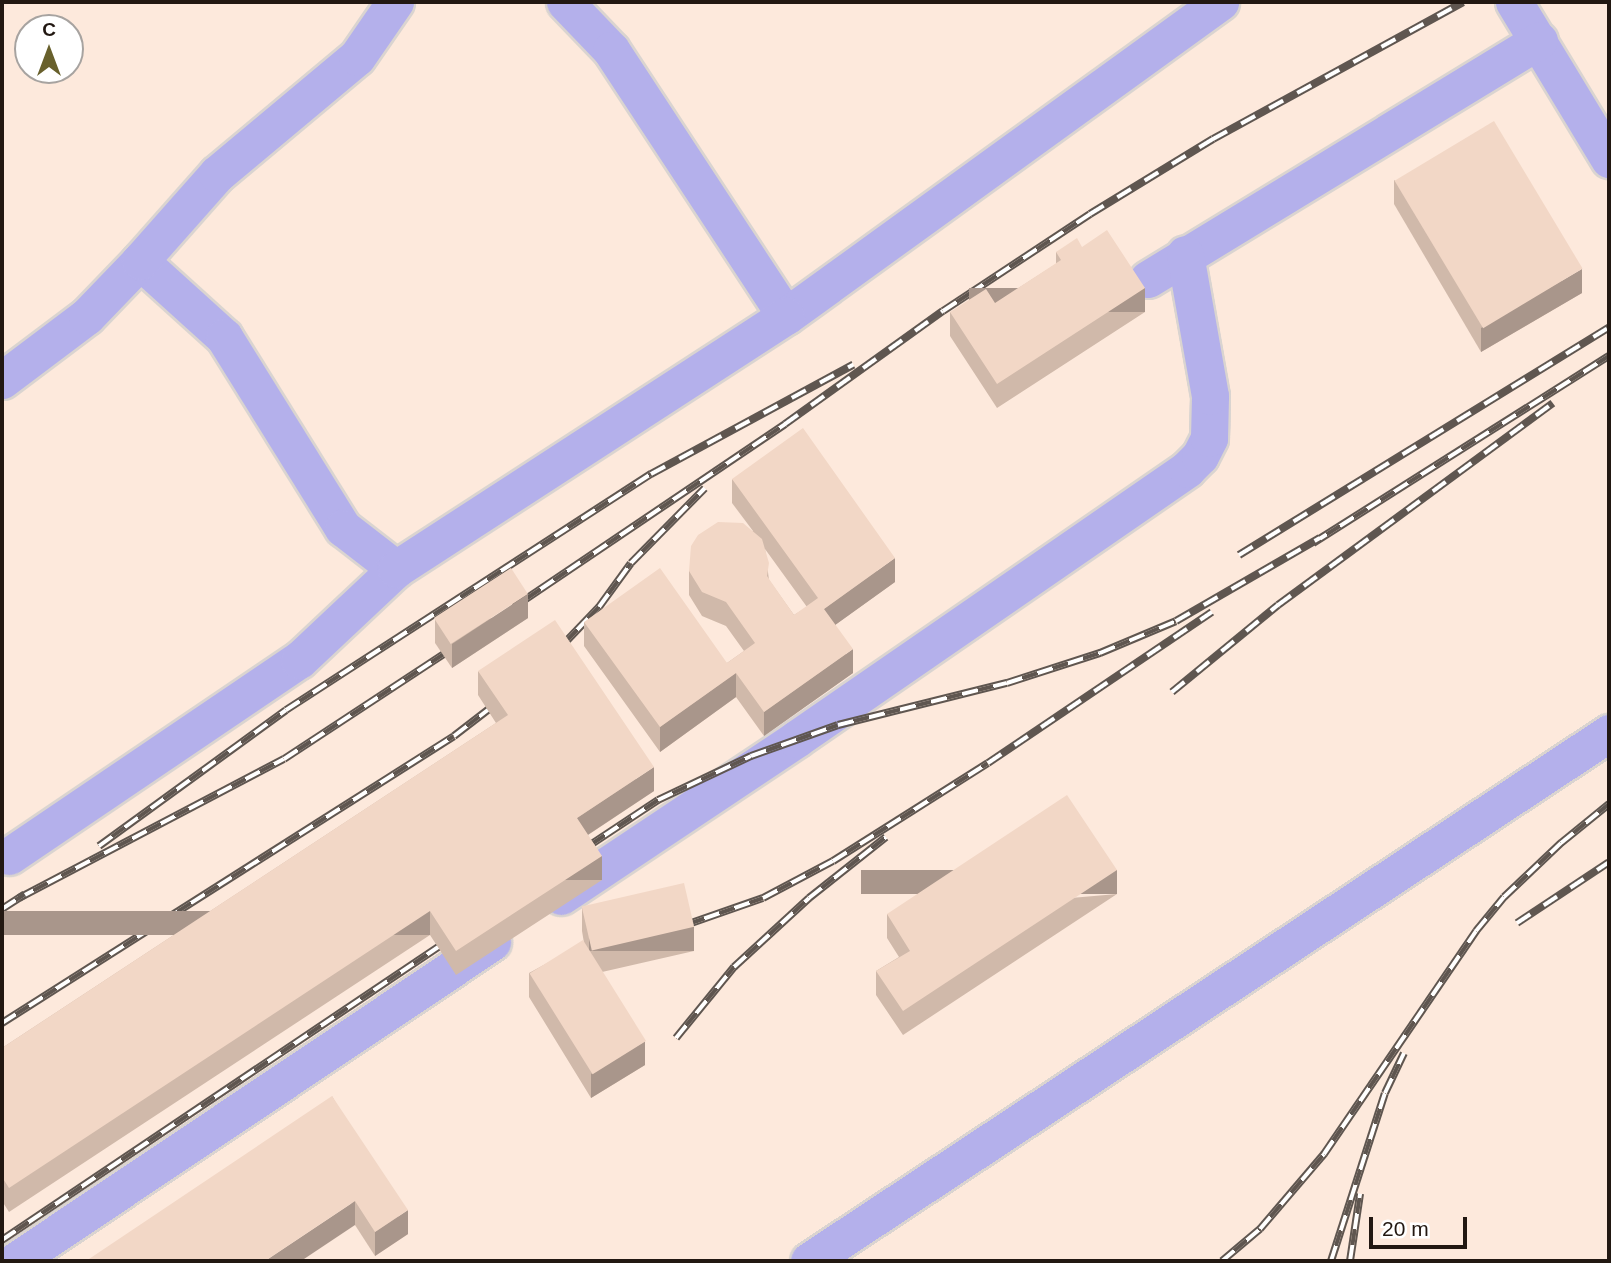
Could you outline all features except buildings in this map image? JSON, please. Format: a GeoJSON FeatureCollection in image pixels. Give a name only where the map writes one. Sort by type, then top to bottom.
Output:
{"type":"FeatureCollection","features":[{"type":"Feature","properties":{"kind":"lane"},"geometry":{"type":"LineString","coordinates":[[2,380],[87,316],[217,174],[356,57],[395,2]]}},
{"type":"Feature","properties":{"kind":"lane"},"geometry":{"type":"LineString","coordinates":[[565,2],[611,50],[786,316]]}},
{"type":"Feature","properties":{"kind":"lane"},"geometry":{"type":"LineString","coordinates":[[4,854],[299,660],[396,569],[786,316],[1220,2]]}},
{"type":"Feature","properties":{"kind":"lane"},"geometry":{"type":"LineString","coordinates":[[1521,4],[1539,40],[1609,159]]}},
{"type":"Feature","properties":{"kind":"lane"},"geometry":{"type":"LineString","coordinates":[[1148,279],[1539,40]]}},
{"type":"Feature","properties":{"kind":"lane"},"geometry":{"type":"LineString","coordinates":[[15,1261],[807,731],[1187,469],[1200,456],[1209,438],[1210,397],[1185,254]]}},
{"type":"Feature","properties":{"kind":"lane"},"geometry":{"type":"LineString","coordinates":[[140,261],[224,337],[343,528],[396,569]]}},
{"type":"Feature","properties":{"kind":"lane"},"geometry":{"type":"LineString","coordinates":[[809,1261],[1609,733]]}},
{"type":"Feature","properties":{"kind":"shaded area"},"geometry":{"type":"Polygon","coordinates":[[[2,2],[1609,2],[1609,1261],[2,1261],[2,2]]]}},
{"type":"Feature","properties":{"kind":"railway"},"geometry":{"type":"LineString","coordinates":[[514,607],[785,424],[943,311],[1090,214],[1213,139],[1463,2]]}},
{"type":"Feature","properties":{"kind":"railway"},"geometry":{"type":"LineString","coordinates":[[1239,555],[1609,327]]}},
{"type":"Feature","properties":{"kind":"railway"},"geometry":{"type":"LineString","coordinates":[[1313,543],[1609,356]]}},
{"type":"Feature","properties":{"kind":"railway"},"geometry":{"type":"LineString","coordinates":[[99,846],[286,710],[651,474],[853,365]]}},
{"type":"Feature","properties":{"kind":"railway"},"geometry":{"type":"LineString","coordinates":[[1172,692],[1278,605],[1553,403]]}},
{"type":"Feature","properties":{"kind":"railway"},"geometry":{"type":"LineString","coordinates":[[555,653],[599,607],[631,563],[705,488]]}},
{"type":"Feature","properties":{"kind":"railway"},"geometry":{"type":"LineString","coordinates":[[578,853],[658,800],[751,756],[838,725],[1007,683],[1100,653],[1176,621],[1320,538]]}},
{"type":"Feature","properties":{"kind":"railway"},"geometry":{"type":"LineString","coordinates":[[674,929],[763,898],[833,861],[988,763],[1212,612]]}},
{"type":"Feature","properties":{"kind":"railway"},"geometry":{"type":"LineString","coordinates":[[19,898],[284,759],[459,644]]}},
{"type":"Feature","properties":{"kind":"railway"},"geometry":{"type":"LineString","coordinates":[[2,1023],[454,736],[502,699]]}},
{"type":"Feature","properties":{"kind":"railway"},"geometry":{"type":"LineString","coordinates":[[1222,1261],[1260,1229],[1324,1154],[1476,931],[1504,897],[1561,843],[1609,804]]}},
{"type":"Feature","properties":{"kind":"railway"},"geometry":{"type":"LineString","coordinates":[[676,1038],[734,967],[809,898],[886,837]]}},
{"type":"Feature","properties":{"kind":"railway"},"geometry":{"type":"LineString","coordinates":[[1517,923],[1609,862]]}},
{"type":"Feature","properties":{"kind":"railway"},"geometry":{"type":"LineString","coordinates":[[2,909],[25,894]]}},
{"type":"Feature","properties":{"kind":"railway"},"geometry":{"type":"LineString","coordinates":[[2,1240],[453,937]]}},
{"type":"Feature","properties":{"kind":"railway"},"geometry":{"type":"LineString","coordinates":[[1331,1261],[1385,1093],[1404,1053]]}},
{"type":"Feature","properties":{"kind":"railway"},"geometry":{"type":"LineString","coordinates":[[1350,1261],[1360,1194]]}}]}
